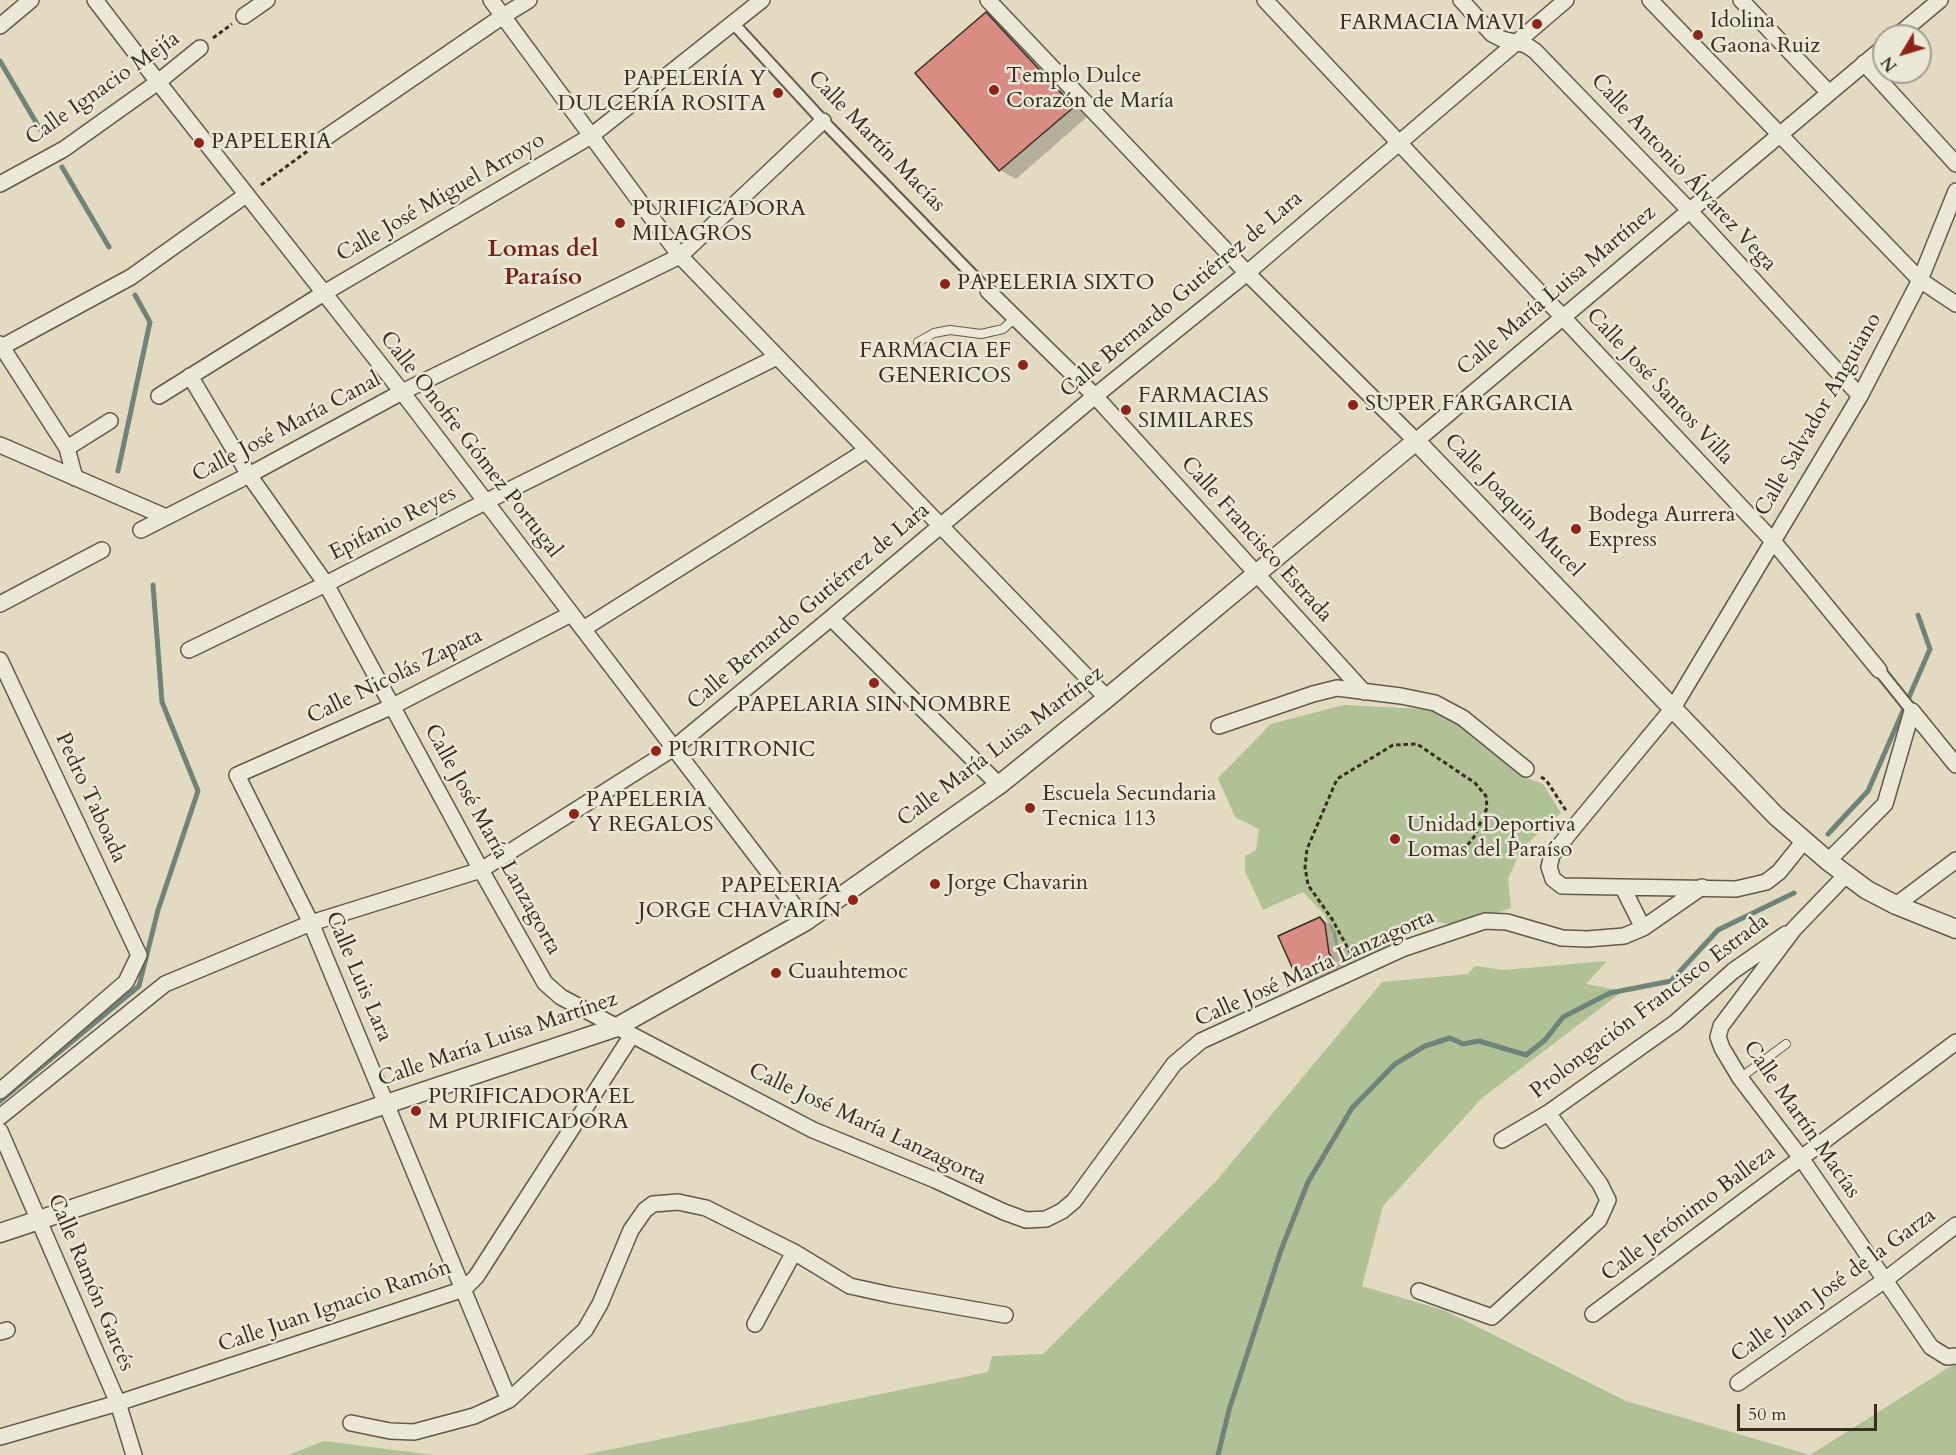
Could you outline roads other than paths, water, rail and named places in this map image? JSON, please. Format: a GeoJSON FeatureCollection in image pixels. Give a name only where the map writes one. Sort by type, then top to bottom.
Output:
{"type":"FeatureCollection","features":[{"type":"Feature","properties":{"kind":"street"},"geometry":{"type":"LineString","coordinates":[[0,26],[31,0]]}},
{"type":"Feature","properties":{"kind":"street","name":"Calle Onofre Gómez Portugal"},"geometry":{"type":"LineString","coordinates":[[95,0],[402,392],[806,921]]}},
{"type":"Feature","properties":{"kind":"street"},"geometry":{"type":"LineString","coordinates":[[244,16],[267,0]]}},
{"type":"Feature","properties":{"kind":"street"},"geometry":{"type":"LineString","coordinates":[[491,0],[680,256],[1107,698]]}},
{"type":"Feature","properties":{"kind":"street"},"geometry":{"type":"LineString","coordinates":[[322,141],[529,0]]}},
{"type":"Feature","properties":{"kind":"street","name":"Calle José Miguel Arroyo"},"geometry":{"type":"LineString","coordinates":[[159,396],[324,293],[591,136],[762,0]]}},
{"type":"Feature","properties":{"kind":"street","name":"Calle Joaquín Mucel"},"geometry":{"type":"LineString","coordinates":[[988,0],[1247,273],[1416,441],[1776,816],[1828,861],[1867,890],[1896,905],[1956,929]]}},
{"type":"Feature","properties":{"kind":"street","name":"Calle José Santos Villa"},"geometry":{"type":"LineString","coordinates":[[1265,0],[1773,541],[1956,764]]}},
{"type":"Feature","properties":{"kind":"street","name":"Calle Antonio Álvarez Vega"},"geometry":{"type":"LineString","coordinates":[[1461,0],[1492,34],[1535,51],[1690,211],[1860,396]]}},
{"type":"Feature","properties":{"kind":"street","name":"Calle Bernardo Gutiérrez de Lara"},"geometry":{"type":"LineString","coordinates":[[0,1117],[165,984],[311,922],[481,870],[674,748],[1095,396],[1247,273],[1566,0]]}},
{"type":"Feature","properties":{"kind":"street"},"geometry":{"type":"LineString","coordinates":[[1650,0],[1920,280],[1956,304]]}},
{"type":"Feature","properties":{"kind":"street"},"geometry":{"type":"LineString","coordinates":[[1741,0],[1829,93]]}},
{"type":"Feature","properties":{"kind":"street"},"geometry":{"type":"LineString","coordinates":[[1911,24],[1940,0]]}},
{"type":"Feature","properties":{"kind":"street","name":"Calle Martín Macías"},"geometry":{"type":"LineString","coordinates":[[733,23],[823,121],[988,291]]}},
{"type":"Feature","properties":{"kind":"street","name":"Calle Ignacio Mejía"},"geometry":{"type":"LineString","coordinates":[[0,184],[64,149],[158,82],[200,48]]}},
{"type":"Feature","properties":{"kind":"street","name":"Calle María Luisa Martínez"},"geometry":{"type":"LineString","coordinates":[[0,1233],[387,1105],[624,1031],[806,921],[999,784],[1107,698],[1563,318],[1872,56]]}},
{"type":"Feature","properties":{"kind":"street"},"geometry":{"type":"LineString","coordinates":[[1864,63],[1956,164]]}},
{"type":"Feature","properties":{"kind":"street","name":"Calle José María Canal"},"geometry":{"type":"LineString","coordinates":[[141,530],[249,475],[402,392],[680,256],[823,121]]}},
{"type":"Feature","properties":{"kind":"street","name":"Calle Salvador Anguiano"},"geometry":{"type":"LineString","coordinates":[[1623,888],[1562,886],[1553,879],[1549,867],[1552,855],[1673,708],[1860,396],[1920,280],[1956,191]]}},
{"type":"Feature","properties":{"kind":"street"},"geometry":{"type":"LineString","coordinates":[[75,478],[66,448],[0,346],[131,277],[246,195]]}},
{"type":"Feature","properties":{"kind":"street","name":"Calle Francisco Estrada"},"geometry":{"type":"LineString","coordinates":[[988,291],[1095,396],[1364,692]]}},
{"type":"Feature","properties":{"kind":"street","name":"Epifanio Reyes"},"geometry":{"type":"LineString","coordinates":[[189,650],[326,584],[777,357]]}},
{"type":"Feature","properties":{"kind":"street","name":"Calle José María Lanzagorta"},"geometry":{"type":"LineString","coordinates":[[190,376],[249,475],[326,584],[545,983],[561,997],[813,1130],[1026,1220],[1046,1219],[1062,1211],[1074,1201],[1174,1064],[1201,1041],[1402,949],[1485,921],[1507,922],[1570,939],[1624,936],[1642,928],[1702,887]]}},
{"type":"Feature","properties":{"kind":"street"},"geometry":{"type":"LineString","coordinates":[[66,448],[110,421]]}},
{"type":"Feature","properties":{"kind":"street"},"geometry":{"type":"LineString","coordinates":[[0,445],[166,517]]}},
{"type":"Feature","properties":{"kind":"street"},"geometry":{"type":"LineString","coordinates":[[583,629],[867,450]]}},
{"type":"Feature","properties":{"kind":"street"},"geometry":{"type":"LineString","coordinates":[[0,604],[102,550]]}},
{"type":"Feature","properties":{"kind":"street","name":"Calle Nicolás Zapata"},"geometry":{"type":"LineString","coordinates":[[237,776],[393,706],[572,614]]}},
{"type":"Feature","properties":{"kind":"street"},"geometry":{"type":"LineString","coordinates":[[831,618],[999,784]]}},
{"type":"Feature","properties":{"kind":"street","name":"Pedro Taboada"},"geometry":{"type":"LineString","coordinates":[[0,660],[139,955],[126,982],[0,1091]]}},
{"type":"Feature","properties":{"kind":"street"},"geometry":{"type":"LineString","coordinates":[[1219,726],[1337,688],[1435,702],[1463,718],[1526,769]]}},
{"type":"Feature","properties":{"kind":"street"},"geometry":{"type":"LineString","coordinates":[[1828,861],[1885,804],[1912,711]]}},
{"type":"Feature","properties":{"kind":"street","name":"Calle Luis Lara"},"geometry":{"type":"LineString","coordinates":[[237,776],[311,922],[509,1400]]}},
{"type":"Feature","properties":{"kind":"street"},"geometry":{"type":"LineString","coordinates":[[1642,928],[1623,888],[1736,889],[1766,882],[1779,872],[1804,841]]}},
{"type":"Feature","properties":{"kind":"street"},"geometry":{"type":"LineString","coordinates":[[1896,905],[1956,860]]}},
{"type":"Feature","properties":{"kind":"street","name":"Calle Martín Macías"},"geometry":{"type":"LineString","coordinates":[[1846,875],[1794,929],[1721,1026],[1718,1037],[1740,1078],[1801,1158],[1931,1347],[1947,1357],[1956,1356]]}},
{"type":"Feature","properties":{"kind":"street","name":"Prolongación Francisco Estrada"},"geometry":{"type":"LineString","coordinates":[[1502,1140],[1548,1113],[1676,1022],[1733,971],[1794,929]]}},
{"type":"Feature","properties":{"kind":"street","name":"Calle Juan Ignacio Ramón"},"geometry":{"type":"LineString","coordinates":[[0,1437],[118,1403],[464,1289],[476,1277],[624,1031]]}},
{"type":"Feature","properties":{"kind":"street","name":"Calle Jerónimo Balleza"},"geometry":{"type":"LineString","coordinates":[[1593,1314],[1956,1042]]}},
{"type":"Feature","properties":{"kind":"street"},"geometry":{"type":"LineString","coordinates":[[1419,1291],[1492,1317],[1599,1220],[1608,1200],[1600,1184],[1548,1113]]}},
{"type":"Feature","properties":{"kind":"street","name":"Calle Ramón Garcés"},"geometry":{"type":"LineString","coordinates":[[0,1131],[118,1403],[134,1455]]}},
{"type":"Feature","properties":{"kind":"street"},"geometry":{"type":"LineString","coordinates":[[351,1423],[390,1431],[414,1432],[474,1416],[509,1400],[585,1330],[600,1304],[631,1230],[645,1210],[653,1204],[678,1202],[706,1208],[794,1252],[850,1286],[1005,1315]]}},
{"type":"Feature","properties":{"kind":"street","name":"Calle Juan José de la Garza"},"geometry":{"type":"LineString","coordinates":[[1738,1383],[1885,1280],[1956,1225]]}},
{"type":"Feature","properties":{"kind":"street"},"geometry":{"type":"LineString","coordinates":[[755,1324],[794,1252]]}},
{"type":"Feature","properties":{"kind":"lane"},"geometry":{"type":"LineString","coordinates":[[918,342],[934,333],[950,330],[981,334],[1003,329],[1015,318]]}},
{"type":"Feature","properties":{"kind":"lane"},"geometry":{"type":"LineString","coordinates":[[1740,1078],[1786,1044]]}},
{"type":"Feature","properties":{"kind":"waterway"},"geometry":{"type":"LineString","coordinates":[[0,61],[40,129]]}},
{"type":"Feature","properties":{"kind":"waterway"},"geometry":{"type":"LineString","coordinates":[[62,167],[109,247]]}},
{"type":"Feature","properties":{"kind":"waterway"},"geometry":{"type":"LineString","coordinates":[[118,471],[150,322],[135,295]]}},
{"type":"Feature","properties":{"kind":"waterway"},"geometry":{"type":"LineString","coordinates":[[0,1101],[139,986],[158,910],[198,791],[162,702],[153,585]]}},
{"type":"Feature","properties":{"kind":"waterway"},"geometry":{"type":"LineString","coordinates":[[1828,834],[1868,791],[1930,649],[1918,615]]}},
{"type":"Feature","properties":{"kind":"waterway"},"geometry":{"type":"LineString","coordinates":[[1218,1455],[1229,1410],[1281,1250],[1308,1182],[1352,1108],[1395,1064],[1425,1046],[1450,1038],[1463,1044],[1479,1041],[1526,1055],[1545,1040],[1563,1017],[1610,993],[1671,981],[1718,930],[1794,893]]}},
{"type":"Feature","properties":{"kind":"place","name":"FARMACIA MAVI"},"geometry":{"type":"Point","coordinates":[1537,24]}},
{"type":"Feature","properties":{"kind":"place","name":"Idolina Gaona Ruiz"},"geometry":{"type":"Point","coordinates":[1698,35]}},
{"type":"Feature","properties":{"kind":"place","name":"Templo Dulce Corazón de María"},"geometry":{"type":"Point","coordinates":[994,90]}},
{"type":"Feature","properties":{"kind":"place","name":"PAPELERÍA Y DULCERÍA ROSITA"},"geometry":{"type":"Point","coordinates":[778,93]}},
{"type":"Feature","properties":{"kind":"place","name":"PAPELERIA"},"geometry":{"type":"Point","coordinates":[199,143]}},
{"type":"Feature","properties":{"kind":"place","name":"PURIFICADORA MILAGROS"},"geometry":{"type":"Point","coordinates":[620,223]}},
{"type":"Feature","properties":{"kind":"place","name":"PAPELERIA SIXTO"},"geometry":{"type":"Point","coordinates":[945,284]}},
{"type":"Feature","properties":{"kind":"place","name":"FARMACIA EF GENERICOS"},"geometry":{"type":"Point","coordinates":[1023,365]}},
{"type":"Feature","properties":{"kind":"place","name":"SUPER FARGARCIA"},"geometry":{"type":"Point","coordinates":[1353,405]}},
{"type":"Feature","properties":{"kind":"place","name":"FARMACIAS SIMILARES"},"geometry":{"type":"Point","coordinates":[1126,410]}},
{"type":"Feature","properties":{"kind":"place","name":"Bodega Aurrera Express"},"geometry":{"type":"Point","coordinates":[1576,529]}},
{"type":"Feature","properties":{"kind":"place","name":"PAPELARIA SIN NOMBRE"},"geometry":{"type":"Point","coordinates":[874,683]}},
{"type":"Feature","properties":{"kind":"place","name":"PURITRONIC"},"geometry":{"type":"Point","coordinates":[656,751]}},
{"type":"Feature","properties":{"kind":"place","name":"Escuela Secundaria Tecnica 113"},"geometry":{"type":"Point","coordinates":[1030,808]}},
{"type":"Feature","properties":{"kind":"place","name":"PAPELERIA Y REGALOS"},"geometry":{"type":"Point","coordinates":[574,814]}},
{"type":"Feature","properties":{"kind":"place","name":"Unidad Deportiva Lomas del Paraíso"},"geometry":{"type":"Point","coordinates":[1395,839]}},
{"type":"Feature","properties":{"kind":"place","name":"Jorge Chavarin"},"geometry":{"type":"Point","coordinates":[935,884]}},
{"type":"Feature","properties":{"kind":"place","name":"PAPELERIA JORGE CHAVARIN"},"geometry":{"type":"Point","coordinates":[853,900]}},
{"type":"Feature","properties":{"kind":"place","name":"Cuauhtemoc"},"geometry":{"type":"Point","coordinates":[776,973]}},
{"type":"Feature","properties":{"kind":"place","name":"PURIFICADORA EL M PURIFICADORA"},"geometry":{"type":"Point","coordinates":[416,1111]}},
{"type":"Feature","properties":{"kind":"district","name":"Lomas del Paraíso"},"geometry":{"type":"Point","coordinates":[543,264]}}]}
